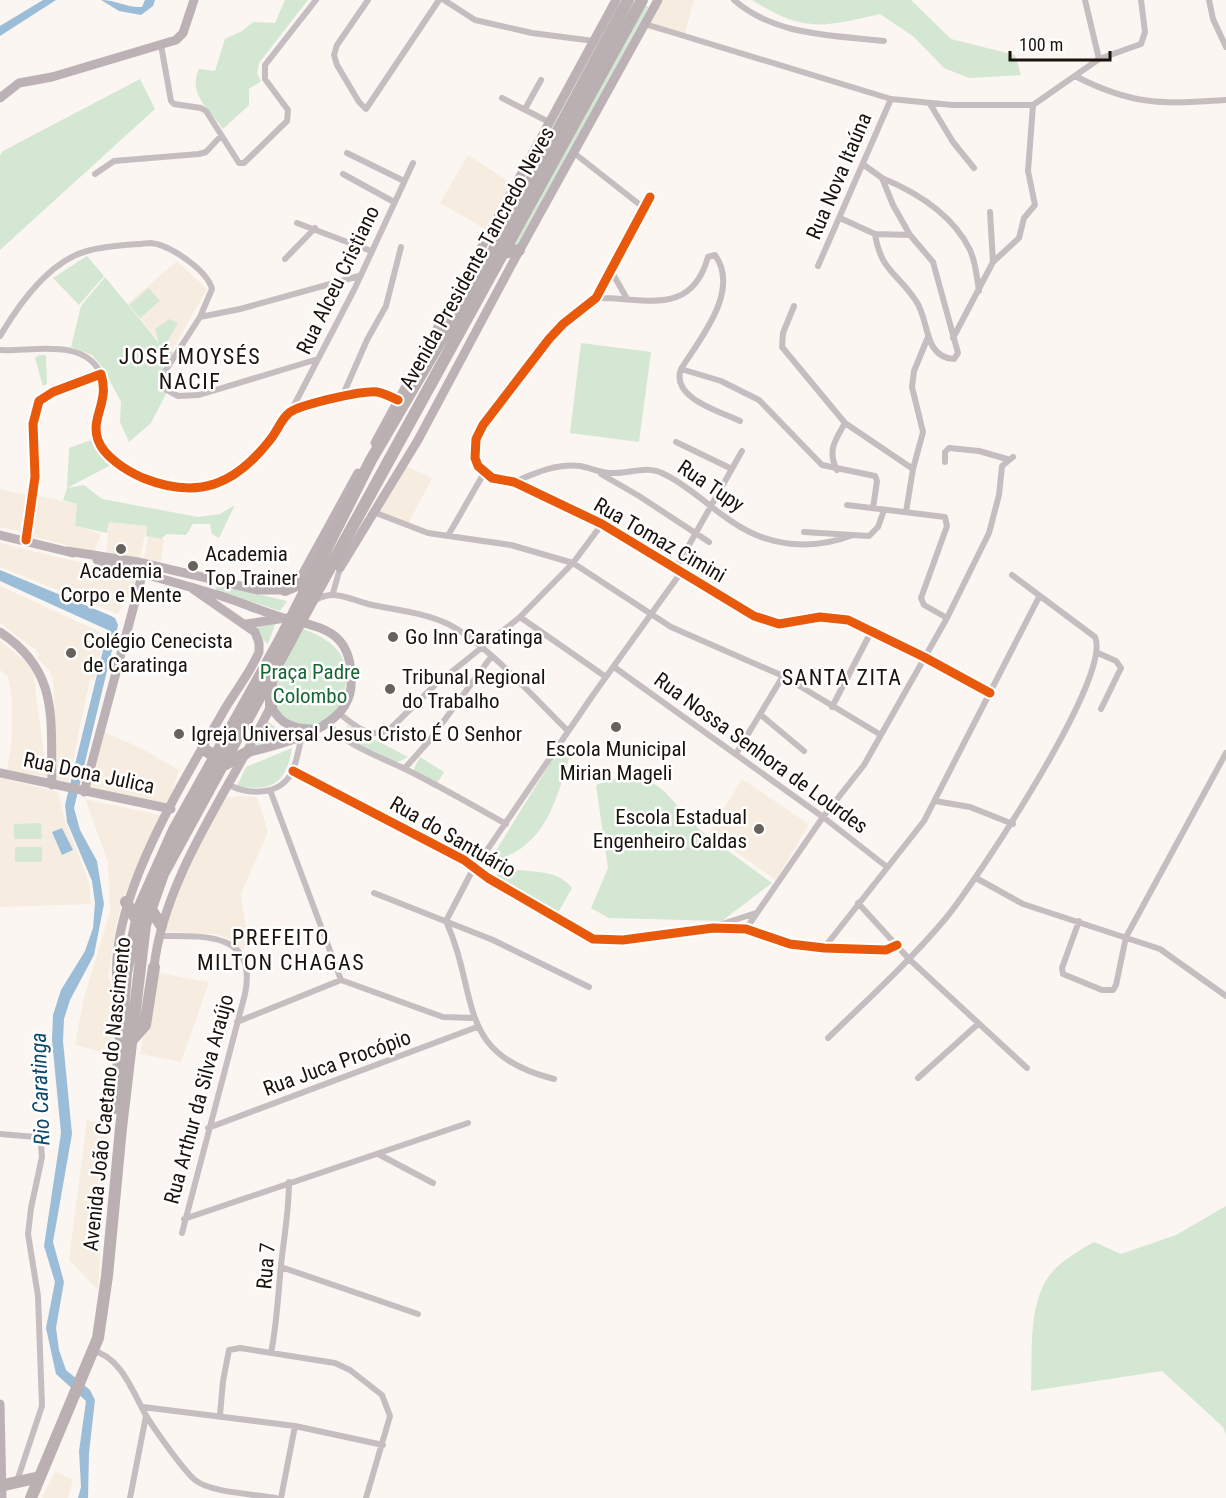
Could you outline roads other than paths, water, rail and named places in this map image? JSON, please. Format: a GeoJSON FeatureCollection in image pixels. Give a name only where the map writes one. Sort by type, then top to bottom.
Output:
{"type":"FeatureCollection","features":[{"type":"Feature","properties":{"kind":"highway","name":"Avenida Presidente Tancredo Neves"},"geometry":{"type":"LineString","coordinates":[[299,611],[334,570],[628,0]]}},
{"type":"Feature","properties":{"kind":"highway","name":"Avenida Presidente Tancredo Neves"},"geometry":{"type":"LineString","coordinates":[[187,818],[284,642],[337,524],[377,450],[501,248],[642,0]]}},
{"type":"Feature","properties":{"kind":"highway"},"geometry":{"type":"LineString","coordinates":[[482,248],[519,250]]}},
{"type":"Feature","properties":{"kind":"highway"},"geometry":{"type":"LineString","coordinates":[[285,590],[312,578]]}},
{"type":"Feature","properties":{"kind":"highway","name":"Avenida Presidente Tancredo Neves"},"geometry":{"type":"LineString","coordinates":[[218,761],[271,674],[284,642]]}},
{"type":"Feature","properties":{"kind":"highway"},"geometry":{"type":"LineString","coordinates":[[271,674],[271,706]]}},
{"type":"Feature","properties":{"kind":"highway"},"geometry":{"type":"LineString","coordinates":[[203,748],[218,761],[246,753]]}},
{"type":"Feature","properties":{"kind":"highway","name":"Avenida João Caetano do Nascimento"},"geometry":{"type":"LineString","coordinates":[[31,1498],[83,1370],[101,1289],[122,1009],[150,908],[187,818]]}},
{"type":"Feature","properties":{"kind":"highway","name":"Avenida João Caetano do Nascimento"},"geometry":{"type":"LineString","coordinates":[[83,1370],[93,1351],[106,1286],[130,1042],[136,919],[155,869],[187,818]]}},
{"type":"Feature","properties":{"kind":"highway"},"geometry":{"type":"LineString","coordinates":[[126,902],[136,919]]}},
{"type":"Feature","properties":{"kind":"highway"},"geometry":{"type":"LineString","coordinates":[[150,908],[160,930]]}},
{"type":"Feature","properties":{"kind":"highway"},"geometry":{"type":"LineString","coordinates":[[132,973],[146,973],[154,967]]}},
{"type":"Feature","properties":{"kind":"highway"},"geometry":{"type":"LineString","coordinates":[[130,1042],[145,1025],[154,967]]}},
{"type":"Feature","properties":{"kind":"highway"},"geometry":{"type":"LineString","coordinates":[[1,1490],[17,1482],[40,1477]]}},
{"type":"Feature","properties":{"kind":"main road"},"geometry":{"type":"LineString","coordinates":[[0,98],[19,83],[52,77],[176,40],[183,33],[194,0]]}},
{"type":"Feature","properties":{"kind":"main road","name":"Avenida Presidente Tancredo Neves"},"geometry":{"type":"LineString","coordinates":[[285,590],[301,577],[306,569],[616,0]]}},
{"type":"Feature","properties":{"kind":"main road"},"geometry":{"type":"LineString","coordinates":[[649,0],[651,13]]}},
{"type":"Feature","properties":{"kind":"main road","name":"Avenida Presidente Tancredo Neves"},"geometry":{"type":"LineString","coordinates":[[334,570],[376,513],[423,431],[519,250],[658,0]]}},
{"type":"Feature","properties":{"kind":"main road"},"geometry":{"type":"LineString","coordinates":[[0,535],[144,568],[214,579],[258,590],[285,590]]}},
{"type":"Feature","properties":{"kind":"main road"},"geometry":{"type":"LineString","coordinates":[[144,568],[251,607],[299,611],[318,627],[339,639],[349,657],[349,698],[340,714],[328,724],[312,729],[302,736],[246,753]]}},
{"type":"Feature","properties":{"kind":"main road"},"geometry":{"type":"LineString","coordinates":[[82,792],[144,568]]}},
{"type":"Feature","properties":{"kind":"main road"},"geometry":{"type":"LineString","coordinates":[[214,579],[214,594]]}},
{"type":"Feature","properties":{"kind":"main road"},"geometry":{"type":"LineString","coordinates":[[191,587],[220,610],[248,623],[299,611]]}},
{"type":"Feature","properties":{"kind":"main road"},"geometry":{"type":"LineString","coordinates":[[248,623],[258,613],[251,607]]}},
{"type":"Feature","properties":{"kind":"main road"},"geometry":{"type":"LineString","coordinates":[[171,809],[203,748],[259,652],[258,637],[239,613],[251,607]]}},
{"type":"Feature","properties":{"kind":"main road"},"geometry":{"type":"LineString","coordinates":[[0,632],[31,660],[43,676],[50,705],[56,786]]}},
{"type":"Feature","properties":{"kind":"main road"},"geometry":{"type":"LineString","coordinates":[[271,706],[279,720],[287,725],[312,729]]}},
{"type":"Feature","properties":{"kind":"main road"},"geometry":{"type":"LineString","coordinates":[[229,785],[271,706]]}},
{"type":"Feature","properties":{"kind":"main road","name":"Rua Dona Julica"},"geometry":{"type":"LineString","coordinates":[[0,772],[82,792],[171,809]]}},
{"type":"Feature","properties":{"kind":"main road","name":"Avenida João Caetano do Nascimento"},"geometry":{"type":"LineString","coordinates":[[154,967],[160,930],[180,874],[229,785]]}},
{"type":"Feature","properties":{"kind":"main road","name":"Avenida João Caetano do Nascimento"},"geometry":{"type":"LineString","coordinates":[[122,1009],[115,984],[116,955],[126,902],[171,809]]}},
{"type":"Feature","properties":{"kind":"main road"},"geometry":{"type":"LineString","coordinates":[[0,1404],[1,1490]]}},
{"type":"Feature","properties":{"kind":"street"},"geometry":{"type":"LineString","coordinates":[[161,45],[171,101],[174,105],[201,108],[206,111],[239,163],[244,163],[287,121],[288,110],[265,79],[265,65],[316,0]]}},
{"type":"Feature","properties":{"kind":"street"},"geometry":{"type":"LineString","coordinates":[[368,0],[337,45],[334,55],[359,102],[366,108],[439,0]]}},
{"type":"Feature","properties":{"kind":"street"},"geometry":{"type":"LineString","coordinates":[[444,0],[475,20],[532,33],[594,41]]}},
{"type":"Feature","properties":{"kind":"street"},"geometry":{"type":"LineString","coordinates":[[734,0],[766,22],[799,31],[884,41]]}},
{"type":"Feature","properties":{"kind":"street"},"geometry":{"type":"LineString","coordinates":[[1084,0],[1099,59]]}},
{"type":"Feature","properties":{"kind":"street"},"geometry":{"type":"LineString","coordinates":[[645,24],[891,99],[930,104],[1033,105],[1099,59],[1142,44],[1145,38],[1141,0]]}},
{"type":"Feature","properties":{"kind":"street"},"geometry":{"type":"LineString","coordinates":[[1209,0],[1213,19],[1226,47]]}},
{"type":"Feature","properties":{"kind":"street"},"geometry":{"type":"LineString","coordinates":[[1075,76],[1107,92],[1143,102],[1167,104],[1226,100]]}},
{"type":"Feature","properties":{"kind":"street"},"geometry":{"type":"LineString","coordinates":[[525,109],[541,80]]}},
{"type":"Feature","properties":{"kind":"street"},"geometry":{"type":"LineString","coordinates":[[502,98],[549,122]]}},
{"type":"Feature","properties":{"kind":"street","name":"Rua Nova Itaúna"},"geometry":{"type":"LineString","coordinates":[[818,266],[891,99]]}},
{"type":"Feature","properties":{"kind":"street"},"geometry":{"type":"LineString","coordinates":[[930,104],[953,142],[974,168]]}},
{"type":"Feature","properties":{"kind":"street"},"geometry":{"type":"LineString","coordinates":[[953,339],[980,291],[993,262],[1019,238],[1024,218],[1035,205],[1028,171],[1033,105]]}},
{"type":"Feature","properties":{"kind":"street"},"geometry":{"type":"LineString","coordinates":[[95,174],[114,161],[206,152],[221,136]]}},
{"type":"Feature","properties":{"kind":"street"},"geometry":{"type":"LineString","coordinates":[[347,153],[404,181]]}},
{"type":"Feature","properties":{"kind":"street"},"geometry":{"type":"LineString","coordinates":[[574,153],[644,208]]}},
{"type":"Feature","properties":{"kind":"street","name":"Rua Alceu Cristiano"},"geometry":{"type":"LineString","coordinates":[[101,374],[105,394],[97,429],[102,448],[135,475],[164,484],[200,488],[239,473],[261,452],[291,411],[413,163]]}},
{"type":"Feature","properties":{"kind":"street"},"geometry":{"type":"LineString","coordinates":[[864,165],[882,178],[920,196],[952,225],[971,252],[980,291]]}},
{"type":"Feature","properties":{"kind":"street"},"geometry":{"type":"LineString","coordinates":[[343,174],[394,202]]}},
{"type":"Feature","properties":{"kind":"street"},"geometry":{"type":"LineString","coordinates":[[874,234],[881,259],[887,269],[917,302],[928,337],[938,354],[950,359],[958,357],[933,262],[910,235],[893,206],[882,178]]}},
{"type":"Feature","properties":{"kind":"street"},"geometry":{"type":"LineString","coordinates":[[449,534],[484,473],[478,466],[475,449],[483,425],[536,354],[563,324],[596,298],[650,197]]}},
{"type":"Feature","properties":{"kind":"street"},"geometry":{"type":"LineString","coordinates":[[990,212],[993,262]]}},
{"type":"Feature","properties":{"kind":"street"},"geometry":{"type":"LineString","coordinates":[[840,218],[874,234],[910,235]]}},
{"type":"Feature","properties":{"kind":"street"},"geometry":{"type":"LineString","coordinates":[[297,223],[371,251]]}},
{"type":"Feature","properties":{"kind":"street"},"geometry":{"type":"LineString","coordinates":[[285,259],[315,228]]}},
{"type":"Feature","properties":{"kind":"street"},"geometry":{"type":"LineString","coordinates":[[0,336],[36,286],[61,264],[86,251],[160,244],[188,261],[211,285],[210,296],[200,317],[162,376],[162,385],[171,393],[187,396],[200,394],[318,359]]}},
{"type":"Feature","properties":{"kind":"street"},"geometry":{"type":"LineString","coordinates":[[342,397],[367,340],[386,306],[401,247]]}},
{"type":"Feature","properties":{"kind":"street"},"geometry":{"type":"LineString","coordinates":[[596,298],[626,297],[654,302],[676,299],[702,276],[708,257],[717,257],[722,286],[721,298],[714,316],[681,369],[678,380],[683,390],[740,421]]}},
{"type":"Feature","properties":{"kind":"street"},"geometry":{"type":"LineString","coordinates":[[610,269],[626,297]]}},
{"type":"Feature","properties":{"kind":"street"},"geometry":{"type":"LineString","coordinates":[[200,317],[240,309],[359,276]]}},
{"type":"Feature","properties":{"kind":"street"},"geometry":{"type":"LineString","coordinates":[[794,306],[783,333],[782,347],[845,423],[913,469]]}},
{"type":"Feature","properties":{"kind":"street"},"geometry":{"type":"LineString","coordinates":[[906,512],[922,432],[915,408],[913,379],[920,352],[928,337]]}},
{"type":"Feature","properties":{"kind":"street"},"geometry":{"type":"LineString","coordinates":[[0,350],[67,350],[81,353],[91,359],[101,374],[53,392],[39,401],[33,424],[35,477],[26,540]]}},
{"type":"Feature","properties":{"kind":"street"},"geometry":{"type":"LineString","coordinates":[[681,369],[721,381],[759,400],[817,461],[827,468],[875,476],[877,481],[873,508]]}},
{"type":"Feature","properties":{"kind":"street"},"geometry":{"type":"LineString","coordinates":[[291,411],[342,397],[377,392],[398,400]]}},
{"type":"Feature","properties":{"kind":"street"},"geometry":{"type":"LineString","coordinates":[[837,470],[831,455],[832,445],[845,423]]}},
{"type":"Feature","properties":{"kind":"street"},"geometry":{"type":"LineString","coordinates":[[676,442],[732,469]]}},
{"type":"Feature","properties":{"kind":"street"},"geometry":{"type":"LineString","coordinates":[[746,929],[786,874],[823,817],[864,765],[947,618],[989,533],[999,495],[1002,466],[1010,458],[979,451],[949,448],[945,452],[945,462]]}},
{"type":"Feature","properties":{"kind":"street"},"geometry":{"type":"LineString","coordinates":[[446,921],[477,867],[568,731],[651,614],[679,569],[742,451]]}},
{"type":"Feature","properties":{"kind":"street","name":"Rua Tupy"},"geometry":{"type":"LineString","coordinates":[[514,482],[558,466],[582,466],[598,472],[653,469],[682,483],[731,521],[758,536],[777,542],[810,546],[853,535],[869,536],[875,533],[884,510]]}},
{"type":"Feature","properties":{"kind":"street"},"geometry":{"type":"LineString","coordinates":[[598,472],[709,542]]}},
{"type":"Feature","properties":{"kind":"street","name":"Rua Tomaz Cimini"},"geometry":{"type":"LineString","coordinates":[[484,473],[492,478],[514,482],[602,524],[742,609],[768,621],[792,624],[820,617],[848,620],[872,630]]}},
{"type":"Feature","properties":{"kind":"street"},"geometry":{"type":"LineString","coordinates":[[847,505],[940,515],[948,520],[921,598],[924,605],[947,618]]}},
{"type":"Feature","properties":{"kind":"street"},"geometry":{"type":"LineString","coordinates":[[376,513],[428,533],[449,534],[511,545],[573,563],[688,636],[783,676],[881,735]]}},
{"type":"Feature","properties":{"kind":"street"},"geometry":{"type":"LineString","coordinates":[[340,714],[368,732],[382,734],[389,730],[480,647],[520,617],[573,563],[602,524]]}},
{"type":"Feature","properties":{"kind":"street"},"geometry":{"type":"LineString","coordinates":[[804,532],[853,535]]}},
{"type":"Feature","properties":{"kind":"street"},"geometry":{"type":"LineString","coordinates":[[333,593],[334,570]]}},
{"type":"Feature","properties":{"kind":"street"},"geometry":{"type":"LineString","coordinates":[[828,1038],[909,959],[976,879],[1013,824],[1080,699],[1098,653],[1095,637],[1012,575]]}},
{"type":"Feature","properties":{"kind":"street"},"geometry":{"type":"LineString","coordinates":[[299,611],[333,593],[398,611],[419,613],[449,624],[480,647],[568,731]]}},
{"type":"Feature","properties":{"kind":"street"},"geometry":{"type":"LineString","coordinates":[[824,948],[924,821],[1039,597]]}},
{"type":"Feature","properties":{"kind":"street"},"geometry":{"type":"LineString","coordinates":[[520,617],[606,677]]}},
{"type":"Feature","properties":{"kind":"street"},"geometry":{"type":"LineString","coordinates":[[832,707],[872,630],[990,693]]}},
{"type":"Feature","properties":{"kind":"street"},"geometry":{"type":"LineString","coordinates":[[1098,653],[1116,661],[1121,668],[1101,708]]}},
{"type":"Feature","properties":{"kind":"street"},"geometry":{"type":"LineString","coordinates":[[405,768],[429,741],[491,657]]}},
{"type":"Feature","properties":{"kind":"street","name":"Rua Nossa Senhora de Lourdes"},"geometry":{"type":"LineString","coordinates":[[614,667],[823,817],[887,867]]}},
{"type":"Feature","properties":{"kind":"street"},"geometry":{"type":"LineString","coordinates":[[736,754],[783,676]]}},
{"type":"Feature","properties":{"kind":"street"},"geometry":{"type":"LineString","coordinates":[[761,715],[804,751]]}},
{"type":"Feature","properties":{"kind":"street"},"geometry":{"type":"LineString","coordinates":[[328,724],[340,737],[358,748],[405,768],[506,824]]}},
{"type":"Feature","properties":{"kind":"street"},"geometry":{"type":"LineString","coordinates":[[229,785],[249,792],[270,790],[284,782],[293,771],[302,736]]}},
{"type":"Feature","properties":{"kind":"street"},"geometry":{"type":"LineString","coordinates":[[1079,921],[1062,968],[1063,974],[1102,990],[1113,990],[1126,937],[1226,753]]}},
{"type":"Feature","properties":{"kind":"street","name":"Rua do Santuário"},"geometry":{"type":"LineString","coordinates":[[293,771],[386,817],[477,867],[488,878],[593,939],[623,940],[713,928]]}},
{"type":"Feature","properties":{"kind":"street"},"geometry":{"type":"LineString","coordinates":[[270,790],[341,980]]}},
{"type":"Feature","properties":{"kind":"street"},"geometry":{"type":"LineString","coordinates":[[935,801],[970,807],[1013,824]]}},
{"type":"Feature","properties":{"kind":"street"},"geometry":{"type":"LineString","coordinates":[[976,879],[1008,898],[1126,937],[1168,954],[1226,996]]}},
{"type":"Feature","properties":{"kind":"street"},"geometry":{"type":"LineString","coordinates":[[374,893],[446,921],[589,987]]}},
{"type":"Feature","properties":{"kind":"street"},"geometry":{"type":"LineString","coordinates":[[858,903],[909,959],[1027,1068]]}},
{"type":"Feature","properties":{"kind":"street"},"geometry":{"type":"LineString","coordinates":[[713,928],[756,913]]}},
{"type":"Feature","properties":{"kind":"street"},"geometry":{"type":"LineString","coordinates":[[446,921],[461,959],[473,1018],[477,1027],[494,1049],[516,1068],[554,1079]]}},
{"type":"Feature","properties":{"kind":"street"},"geometry":{"type":"LineString","coordinates":[[713,928],[746,929],[790,944],[824,948],[886,950],[897,945]]}},
{"type":"Feature","properties":{"kind":"street","name":"Rua Arthur da Silva Araújo"},"geometry":{"type":"LineString","coordinates":[[160,930],[209,936],[229,943],[237,950],[247,967],[248,981],[182,1233]]}},
{"type":"Feature","properties":{"kind":"street"},"geometry":{"type":"LineString","coordinates":[[237,1022],[341,980],[443,1017],[473,1018]]}},
{"type":"Feature","properties":{"kind":"street"},"geometry":{"type":"LineString","coordinates":[[918,1078],[978,1024]]}},
{"type":"Feature","properties":{"kind":"street","name":"Rua Juca Procópio"},"geometry":{"type":"LineString","coordinates":[[208,1128],[477,1027]]}},
{"type":"Feature","properties":{"kind":"street"},"geometry":{"type":"LineString","coordinates":[[184,1219],[468,1123]]}},
{"type":"Feature","properties":{"kind":"street"},"geometry":{"type":"LineString","coordinates":[[0,1134],[36,1137],[41,1145],[42,1157],[28,1234],[38,1296],[42,1406],[17,1482]]}},
{"type":"Feature","properties":{"kind":"street"},"geometry":{"type":"LineString","coordinates":[[378,1154],[433,1183]]}},
{"type":"Feature","properties":{"kind":"street","name":"Rua 7"},"geometry":{"type":"LineString","coordinates":[[271,1353],[278,1313],[281,1267],[289,1214],[289,1182]]}},
{"type":"Feature","properties":{"kind":"street"},"geometry":{"type":"LineString","coordinates":[[281,1267],[418,1314]]}},
{"type":"Feature","properties":{"kind":"street"},"geometry":{"type":"LineString","coordinates":[[220,1415],[229,1350],[240,1348],[334,1363],[375,1387],[382,1395],[390,1416],[366,1498]]}},
{"type":"Feature","properties":{"kind":"street"},"geometry":{"type":"LineString","coordinates":[[93,1351],[109,1356],[147,1416],[194,1479],[207,1486],[276,1498]]}},
{"type":"Feature","properties":{"kind":"street"},"geometry":{"type":"LineString","coordinates":[[143,1407],[295,1426],[383,1445]]}},
{"type":"Feature","properties":{"kind":"street"},"geometry":{"type":"LineString","coordinates":[[130,1498],[147,1416]]}},
{"type":"Feature","properties":{"kind":"street"},"geometry":{"type":"LineString","coordinates":[[280,1498],[295,1426]]}},
{"type":"Feature","properties":{"kind":"water"},"geometry":{"type":"Polygon","coordinates":[[[43,0],[56,0],[0,36],[0,26],[43,0]]]}},
{"type":"Feature","properties":{"kind":"water"},"geometry":{"type":"Polygon","coordinates":[[[101,0],[142,7],[145,0],[155,0],[153,6],[141,15],[119,11],[101,0]]]}},
{"type":"Feature","properties":{"kind":"water"},"geometry":{"type":"Polygon","coordinates":[[[0,570],[109,615],[115,618],[118,625],[74,808],[80,830],[97,861],[104,904],[94,955],[70,1000],[64,1019],[63,1041],[72,1134],[53,1242],[64,1282],[56,1328],[59,1350],[66,1370],[90,1390],[95,1400],[89,1453],[88,1498],[78,1498],[81,1487],[79,1451],[86,1401],[56,1374],[46,1328],[55,1282],[44,1246],[61,1133],[52,1040],[53,1015],[61,990],[85,951],[93,928],[95,903],[92,881],[67,822],[65,805],[108,630],[0,581],[0,570]]]}},
{"type":"Feature","properties":{"kind":"water"},"geometry":{"type":"Polygon","coordinates":[[[62,828],[73,850],[62,855],[52,832],[62,828]]]}},
{"type":"Feature","properties":{"kind":"place","name":"Academia Corpo e Mente"},"geometry":{"type":"Point","coordinates":[121,549]}},
{"type":"Feature","properties":{"kind":"place","name":"Academia Top Trainer"},"geometry":{"type":"Point","coordinates":[193,566]}},
{"type":"Feature","properties":{"kind":"place","name":"Go Inn Caratinga"},"geometry":{"type":"Point","coordinates":[393,637]}},
{"type":"Feature","properties":{"kind":"place","name":"Colégio Cenecista de Caratinga"},"geometry":{"type":"Point","coordinates":[71,653]}},
{"type":"Feature","properties":{"kind":"place","name":"Tribunal Regional do Trabalho"},"geometry":{"type":"Point","coordinates":[390,689]}},
{"type":"Feature","properties":{"kind":"place","name":"Escola Municipal Mirian Mageli"},"geometry":{"type":"Point","coordinates":[616,727]}},
{"type":"Feature","properties":{"kind":"place","name":"Igreja Universal Jesus Cristo É O Senhor"},"geometry":{"type":"Point","coordinates":[179,734]}},
{"type":"Feature","properties":{"kind":"place","name":"Escola Estadual Engenheiro Caldas"},"geometry":{"type":"Point","coordinates":[759,829]}},
{"type":"Feature","properties":{"kind":"district","name":"JOSÉ MOYSÉS NACIF"},"geometry":{"type":"Point","coordinates":[190,368]}},
{"type":"Feature","properties":{"kind":"district","name":"SANTA ZITA"},"geometry":{"type":"Point","coordinates":[842,677]}},
{"type":"Feature","properties":{"kind":"district","name":"PREFEITO MILTON CHAGAS"},"geometry":{"type":"Point","coordinates":[281,950]}},
{"type":"Feature","properties":{"kind":"park label","name":"Praça Padre Colombo"},"geometry":{"type":"Point","coordinates":[310,684]}},
{"type":"Feature","properties":{"kind":"water label","name":"Rio Caratinga"},"geometry":{"type":"Point","coordinates":[40,1089]}}]}
